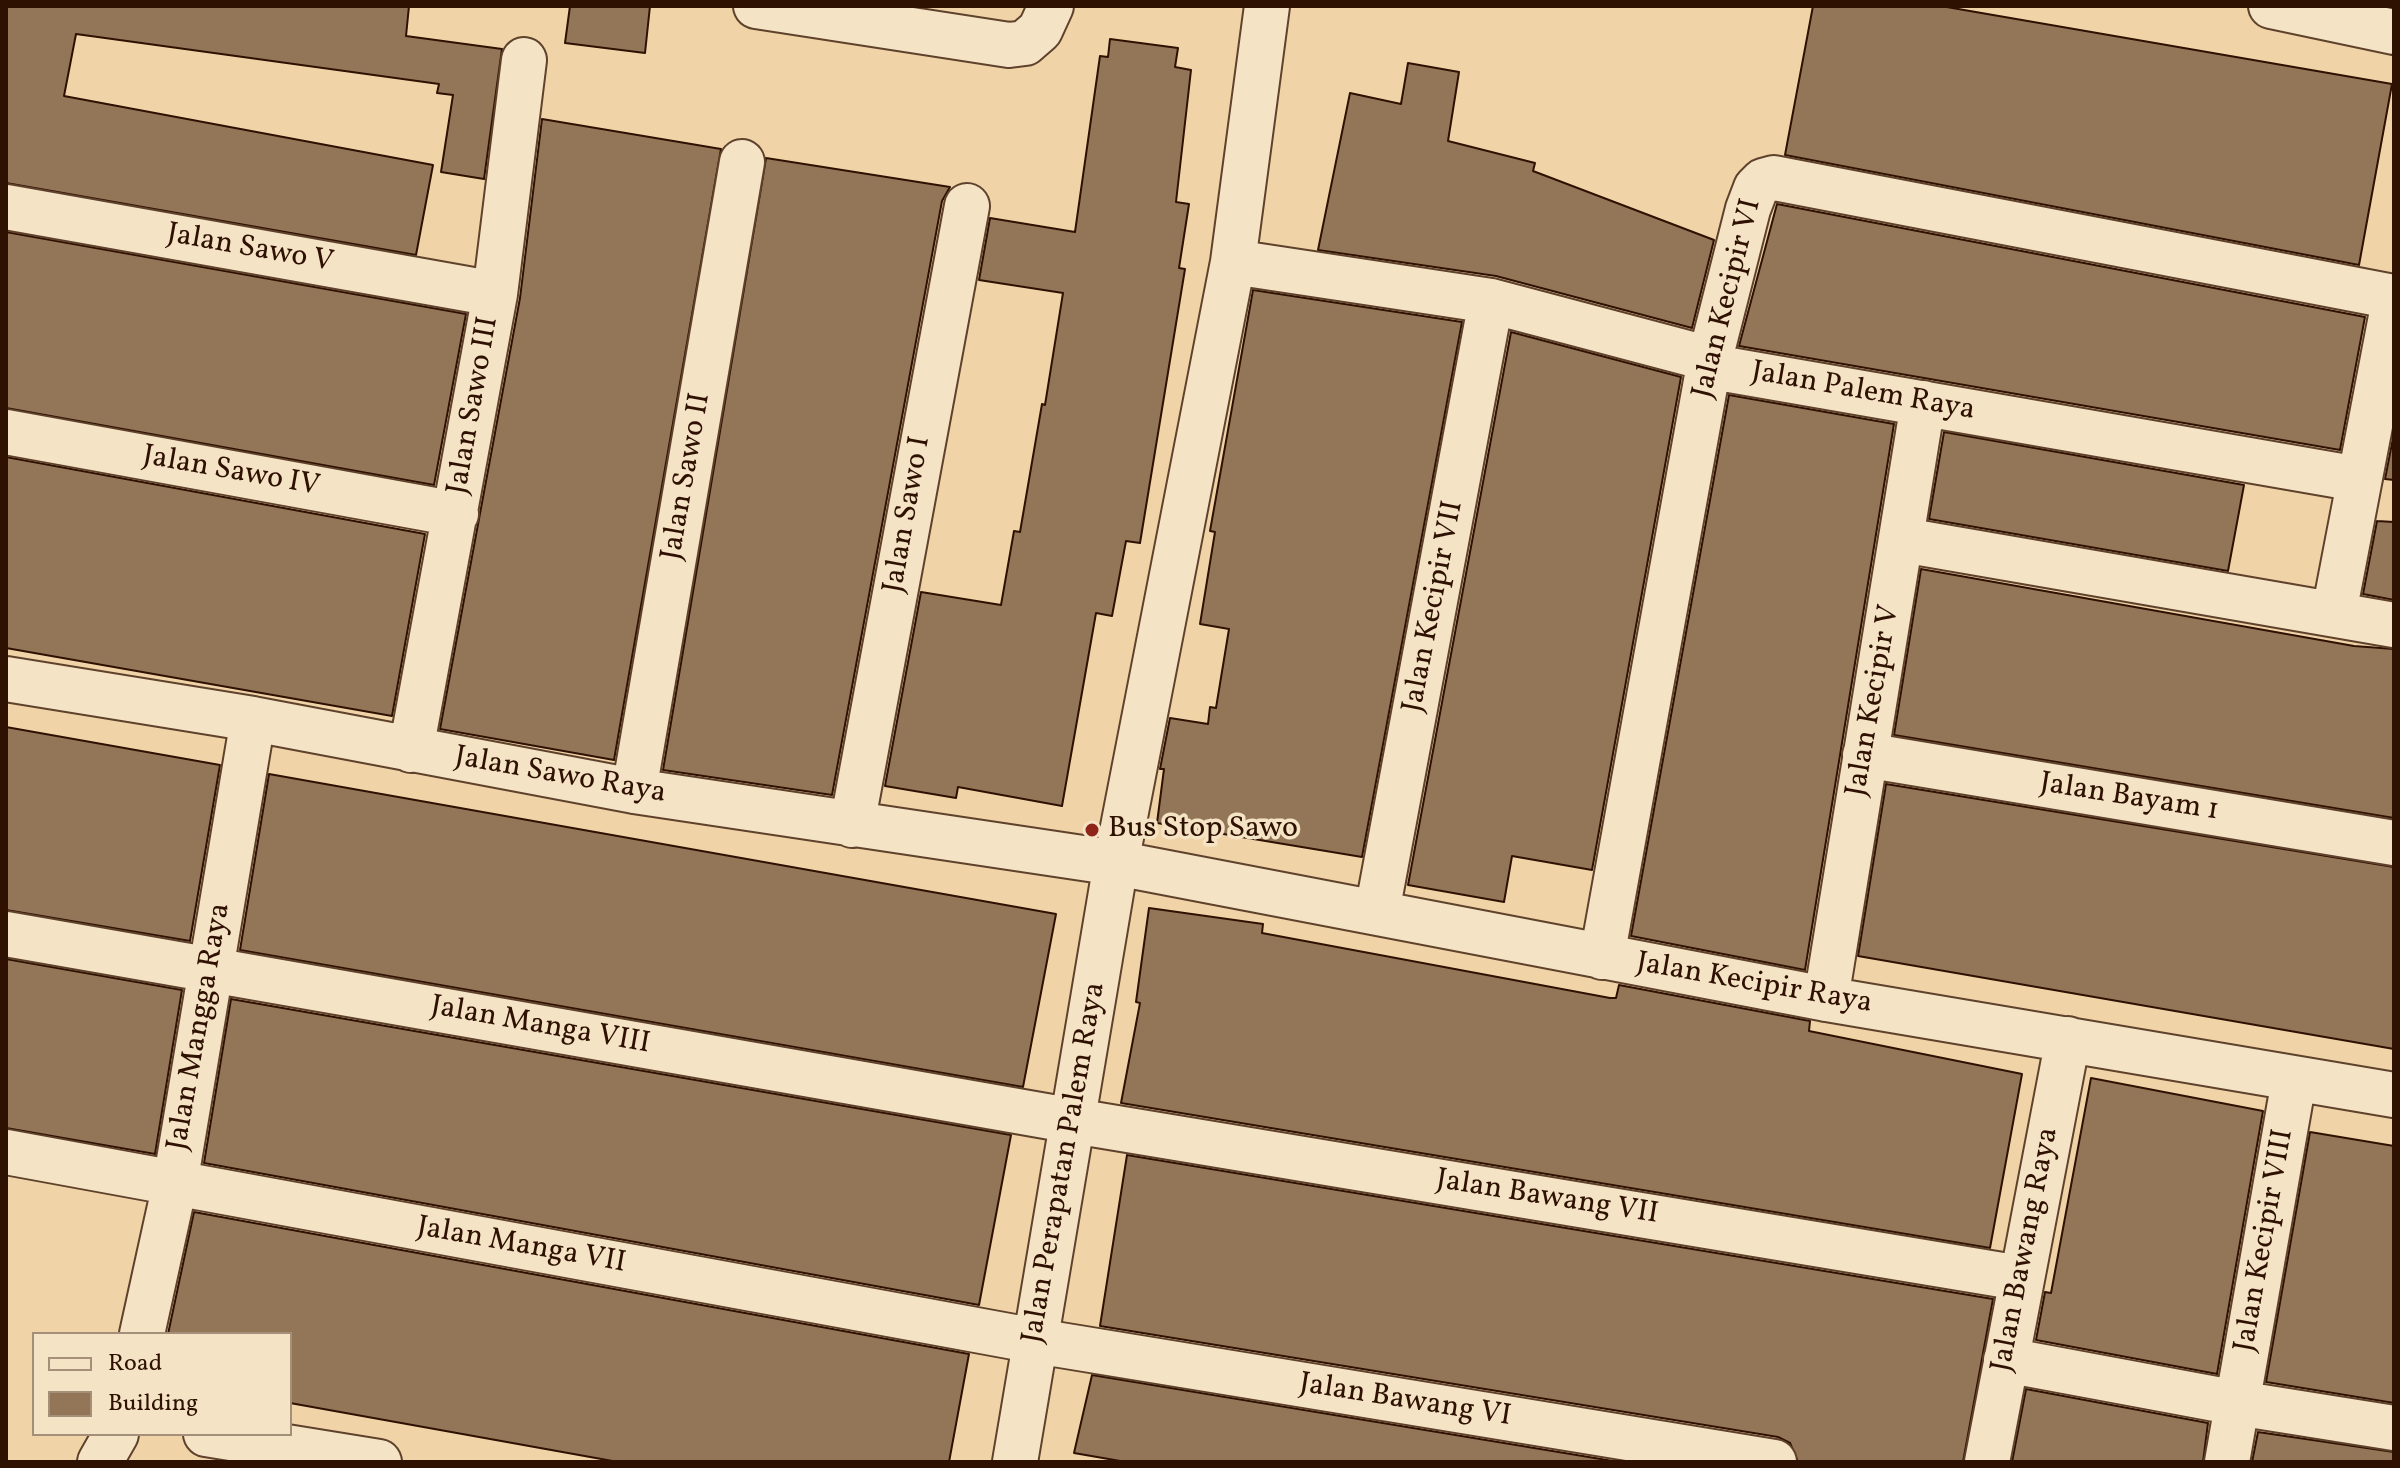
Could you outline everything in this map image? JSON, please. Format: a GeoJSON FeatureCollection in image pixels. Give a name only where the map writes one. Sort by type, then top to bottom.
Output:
{"type":"FeatureCollection","features":[{"type":"Feature","properties":{"kind":"street"},"geometry":{"type":"LineString","coordinates":[[756,6],[1009,45],[1025,43],[1040,30],[1051,6]]}},
{"type":"Feature","properties":{"kind":"street","name":"Jalan Perapatan Palem Raya"},"geometry":{"type":"LineString","coordinates":[[1015,1462],[1116,863],[1233,262],[1267,6]]}},
{"type":"Feature","properties":{"kind":"street"},"geometry":{"type":"LineString","coordinates":[[2271,6],[2394,32]]}},
{"type":"Feature","properties":{"kind":"street","name":"Jalan Sawo III"},"geometry":{"type":"LineString","coordinates":[[411,750],[495,294],[524,60]]}},
{"type":"Feature","properties":{"kind":"street","name":"Jalan Sawo II"},"geometry":{"type":"LineString","coordinates":[[634,791],[742,162]]}},
{"type":"Feature","properties":{"kind":"street","name":"Jalan Kecipir VI"},"geometry":{"type":"LineString","coordinates":[[1602,957],[1710,359],[1756,188],[1774,178],[2394,299]]}},
{"type":"Feature","properties":{"kind":"street","name":"Jalan Sawo I"},"geometry":{"type":"LineString","coordinates":[[852,825],[967,206]]}},
{"type":"Feature","properties":{"kind":"street","name":"Jalan Sawo V"},"geometry":{"type":"LineString","coordinates":[[6,207],[495,294]]}},
{"type":"Feature","properties":{"kind":"street","name":"Jalan Palem Raya"},"geometry":{"type":"LineString","coordinates":[[1233,262],[1491,301],[1710,359],[1724,369],[2358,479]]}},
{"type":"Feature","properties":{"kind":"street"},"geometry":{"type":"LineString","coordinates":[[2334,613],[2394,299]]}},
{"type":"Feature","properties":{"kind":"street","name":"Jalan Kecipir VII"},"geometry":{"type":"LineString","coordinates":[[1377,912],[1491,301]]}},
{"type":"Feature","properties":{"kind":"street","name":"Jalan Kecipir V"},"geometry":{"type":"LineString","coordinates":[[1826,999],[1923,403]]}},
{"type":"Feature","properties":{"kind":"street","name":"Jalan Sawo IV"},"geometry":{"type":"LineString","coordinates":[[6,432],[456,514]]}},
{"type":"Feature","properties":{"kind":"street"},"geometry":{"type":"LineString","coordinates":[[1903,540],[2394,625]]}},
{"type":"Feature","properties":{"kind":"street","name":"Jalan Sawo Raya"},"geometry":{"type":"LineString","coordinates":[[6,679],[253,719],[634,791],[1116,863]]}},
{"type":"Feature","properties":{"kind":"street","name":"Jalan Mangga Raya"},"geometry":{"type":"LineString","coordinates":[[142,1332],[175,1184],[253,719]]}},
{"type":"Feature","properties":{"kind":"street","name":"Jalan Bayam 1"},"geometry":{"type":"LineString","coordinates":[[1865,755],[2394,843]]}},
{"type":"Feature","properties":{"kind":"street","name":"Jalan Kecipir Raya"},"geometry":{"type":"LineString","coordinates":[[1116,863],[1826,999],[2394,1095]]}},
{"type":"Feature","properties":{"kind":"street","name":"Jalan Manga VIII"},"geometry":{"type":"LineString","coordinates":[[6,934],[1074,1121]]}},
{"type":"Feature","properties":{"kind":"street","name":"Jalan Bawang Raya"},"geometry":{"type":"LineString","coordinates":[[1987,1462],[2068,1039]]}},
{"type":"Feature","properties":{"kind":"street","name":"Jalan Kecipir VIII"},"geometry":{"type":"LineString","coordinates":[[2227,1462],[2294,1080]]}},
{"type":"Feature","properties":{"kind":"street","name":"Jalan Bawang VII"},"geometry":{"type":"LineString","coordinates":[[1074,1121],[2020,1278]]}},
{"type":"Feature","properties":{"kind":"street","name":"Jalan Manga VII"},"geometry":{"type":"LineString","coordinates":[[6,1152],[1036,1341]]}},
{"type":"Feature","properties":{"kind":"street","name":"Jalan Bawang VI"},"geometry":{"type":"LineString","coordinates":[[1036,1341],[1774,1462]]}},
{"type":"Feature","properties":{"kind":"street"},"geometry":{"type":"LineString","coordinates":[[2006,1360],[2237,1403],[2394,1428]]}},
{"type":"Feature","properties":{"kind":"street"},"geometry":{"type":"LineString","coordinates":[[100,1462],[115,1436]]}},
{"type":"Feature","properties":{"kind":"street"},"geometry":{"type":"LineString","coordinates":[[214,1436],[287,1454],[379,1462]]}},
{"type":"Feature","properties":{"kind":"building"},"geometry":{"type":"Polygon","coordinates":[[[6,6],[409,6],[406,36],[502,49],[484,179],[441,172],[453,95],[437,93],[439,84],[76,34],[64,96],[433,165],[416,255],[6,183],[6,6]]]}},
{"type":"Feature","properties":{"kind":"building"},"geometry":{"type":"Polygon","coordinates":[[[570,6],[650,6],[645,53],[565,43],[570,6]]]}},
{"type":"Feature","properties":{"kind":"building"},"geometry":{"type":"Polygon","coordinates":[[[1813,6],[1941,6],[2392,84],[2359,265],[1785,155],[1813,6]]]}},
{"type":"Feature","properties":{"kind":"building"},"geometry":{"type":"Polygon","coordinates":[[[1110,39],[1178,48],[1175,67],[1191,70],[1176,202],[1189,204],[1179,268],[1185,269],[1140,543],[1126,541],[1112,616],[1096,613],[1062,806],[958,787],[956,798],[885,786],[921,592],[1001,605],[1014,531],[1020,532],[1042,404],[1045,405],[1063,293],[979,280],[990,218],[1075,232],[1100,56],[1108,57],[1110,39]]]}},
{"type":"Feature","properties":{"kind":"building"},"geometry":{"type":"Polygon","coordinates":[[[1408,63],[1459,72],[1448,141],[1535,163],[1533,171],[1714,240],[1692,328],[1496,276],[1318,250],[1350,93],[1401,104],[1408,63]]]}},
{"type":"Feature","properties":{"kind":"building"},"geometry":{"type":"Polygon","coordinates":[[[542,119],[721,149],[614,760],[440,729],[520,298],[542,119]]]}},
{"type":"Feature","properties":{"kind":"building"},"geometry":{"type":"Polygon","coordinates":[[[766,158],[950,187],[942,201],[832,795],[663,770],[766,158]]]}},
{"type":"Feature","properties":{"kind":"building"},"geometry":{"type":"Polygon","coordinates":[[[1777,204],[2365,317],[2340,450],[1739,346],[1777,204]]]}},
{"type":"Feature","properties":{"kind":"building"},"geometry":{"type":"Polygon","coordinates":[[[6,232],[466,314],[434,485],[6,408],[6,232]]]}},
{"type":"Feature","properties":{"kind":"building"},"geometry":{"type":"Polygon","coordinates":[[[1253,290],[1462,322],[1362,857],[1157,823],[1164,769],[1160,769],[1170,718],[1208,724],[1210,707],[1216,708],[1229,629],[1200,624],[1215,532],[1210,531],[1253,290]]]}},
{"type":"Feature","properties":{"kind":"building"},"geometry":{"type":"Polygon","coordinates":[[[1511,332],[1681,377],[1592,870],[1512,856],[1504,902],[1408,885],[1511,332]]]}},
{"type":"Feature","properties":{"kind":"building"},"geometry":{"type":"Polygon","coordinates":[[[1729,395],[1894,424],[1805,970],[1631,936],[1729,395]]]}},
{"type":"Feature","properties":{"kind":"building"},"geometry":{"type":"Polygon","coordinates":[[[1944,432],[2244,485],[2228,571],[1929,519],[1944,432]]]}},
{"type":"Feature","properties":{"kind":"building"},"geometry":{"type":"Polygon","coordinates":[[[2394,433],[2394,480],[2385,479],[2394,433]]]}},
{"type":"Feature","properties":{"kind":"building"},"geometry":{"type":"Polygon","coordinates":[[[6,457],[425,534],[392,716],[6,648],[6,457]]]}},
{"type":"Feature","properties":{"kind":"building"},"geometry":{"type":"Polygon","coordinates":[[[2377,521],[2394,522],[2394,600],[2363,594],[2377,521]]]}},
{"type":"Feature","properties":{"kind":"building"},"geometry":{"type":"Polygon","coordinates":[[[1921,569],[2354,646],[2394,649],[2394,818],[1894,735],[1921,569]]]}},
{"type":"Feature","properties":{"kind":"building"},"geometry":{"type":"Polygon","coordinates":[[[6,727],[220,765],[190,941],[6,910],[6,727]]]}},
{"type":"Feature","properties":{"kind":"building"},"geometry":{"type":"Polygon","coordinates":[[[269,774],[1056,914],[1023,1087],[240,950],[269,774]]]}},
{"type":"Feature","properties":{"kind":"building"},"geometry":{"type":"Polygon","coordinates":[[[1886,784],[2394,867],[2394,1049],[1858,956],[1886,784]]]}},
{"type":"Feature","properties":{"kind":"building"},"geometry":{"type":"Polygon","coordinates":[[[1149,908],[1263,924],[1262,933],[1610,998],[1616,998],[1619,985],[1810,1021],[1809,1031],[2022,1074],[1990,1248],[1121,1103],[1140,1003],[1136,1002],[1149,908]]]}},
{"type":"Feature","properties":{"kind":"building"},"geometry":{"type":"Polygon","coordinates":[[[6,959],[182,990],[155,1154],[6,1128],[6,959]]]}},
{"type":"Feature","properties":{"kind":"building"},"geometry":{"type":"Polygon","coordinates":[[[231,999],[1011,1135],[979,1305],[204,1163],[231,999]]]}},
{"type":"Feature","properties":{"kind":"building"},"geometry":{"type":"Polygon","coordinates":[[[2091,1078],[2263,1111],[2217,1374],[2036,1340],[2045,1292],[2051,1293],[2091,1078]]]}},
{"type":"Feature","properties":{"kind":"building"},"geometry":{"type":"Polygon","coordinates":[[[2310,1132],[2394,1146],[2394,1403],[2266,1382],[2310,1132]]]}},
{"type":"Feature","properties":{"kind":"building"},"geometry":{"type":"Polygon","coordinates":[[[1127,1155],[1993,1299],[1963,1462],[1798,1462],[1790,1443],[1778,1437],[1100,1326],[1127,1155]]]}},
{"type":"Feature","properties":{"kind":"building"},"geometry":{"type":"Polygon","coordinates":[[[194,1212],[969,1354],[949,1462],[618,1462],[292,1403],[292,1332],[168,1332],[194,1212]]]}},
{"type":"Feature","properties":{"kind":"building"},"geometry":{"type":"Polygon","coordinates":[[[1092,1375],[1619,1462],[1126,1462],[1074,1453],[1092,1375]]]}},
{"type":"Feature","properties":{"kind":"building"},"geometry":{"type":"Polygon","coordinates":[[[2026,1389],[2208,1423],[2203,1462],[2012,1462],[2026,1389]]]}},
{"type":"Feature","properties":{"kind":"building"},"geometry":{"type":"Polygon","coordinates":[[[2258,1432],[2394,1452],[2394,1462],[2252,1462],[2258,1432]]]}},
{"type":"Feature","properties":{"kind":"place","name":"Bus Stop Sawo"},"geometry":{"type":"Point","coordinates":[1092,830]}}]}
